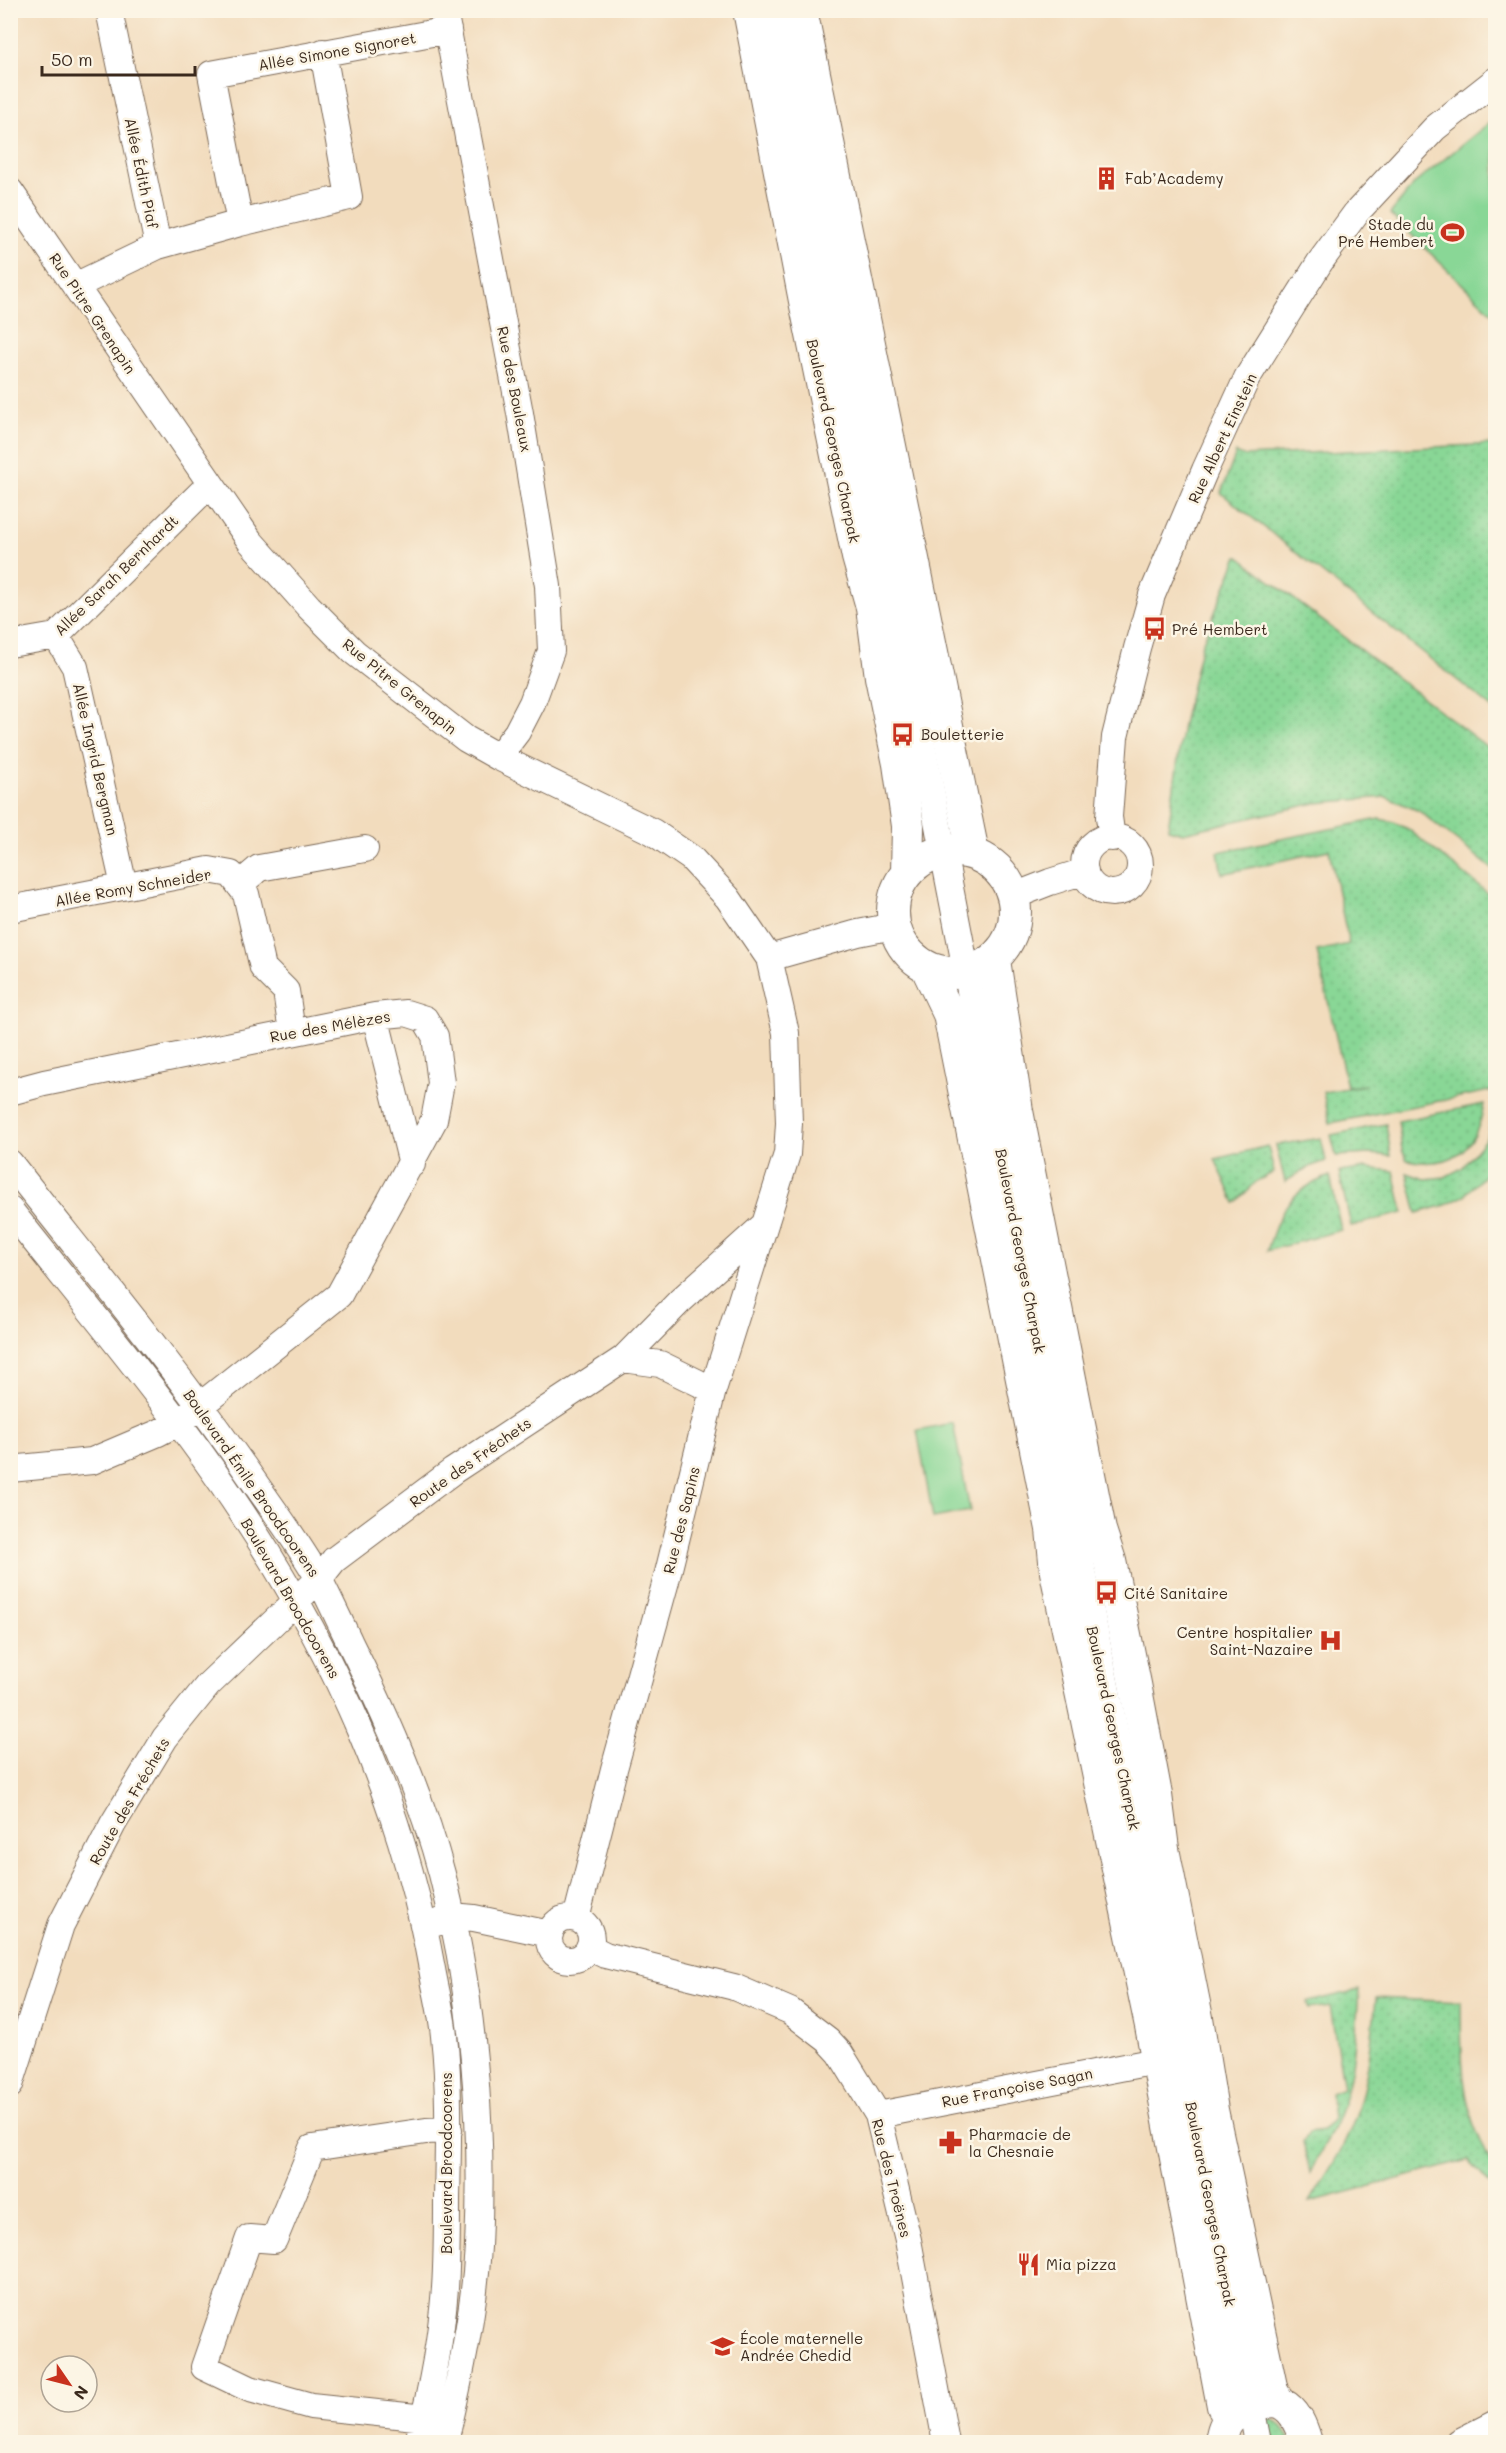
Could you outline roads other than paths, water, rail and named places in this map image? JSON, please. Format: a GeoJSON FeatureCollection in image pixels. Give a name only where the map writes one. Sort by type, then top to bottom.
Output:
{"type":"FeatureCollection","features":[{"type":"Feature","properties":{"kind":"main road","name":"Boulevard Georges Charpak"},"geometry":{"type":"LineString","coordinates":[[749,10],[831,429],[858,557],[872,607],[881,677],[899,764],[908,826],[907,873]]}},
{"type":"Feature","properties":{"kind":"main road","name":"Boulevard Georges Charpak"},"geometry":{"type":"LineString","coordinates":[[801,10],[951,847]]}},
{"type":"Feature","properties":{"kind":"main road"},"geometry":{"type":"LineString","coordinates":[[951,847],[991,862],[1005,878],[1014,897],[1016,914],[1013,931],[1006,947],[994,960],[979,969],[965,973],[946,974],[927,968],[912,957],[901,944],[894,926],[893,907],[897,889],[907,873],[922,860],[951,847]]}},
{"type":"Feature","properties":{"kind":"main road","name":"Boulevard Georges Charpak"},"geometry":{"type":"LineString","coordinates":[[927,968],[949,1014],[966,1095],[1052,1529],[1056,1572],[1156,2061],[1223,2406],[1245,2418],[1272,2391],[1212,2110],[1197,2018],[1163,1850],[1136,1684],[1110,1561],[1100,1530],[1017,1112],[994,960]]}},
{"type":"Feature","properties":{"kind":"main road"},"geometry":{"type":"LineString","coordinates":[[1245,2418],[1294,2416],[1302,2428],[1306,2442]]}},
{"type":"Feature","properties":{"kind":"street","name":"Allée Édith Piaf"},"geometry":{"type":"LineString","coordinates":[[75,286],[158,246],[109,10]]}},
{"type":"Feature","properties":{"kind":"street"},"geometry":{"type":"LineString","coordinates":[[775,10],[951,847]]}},
{"type":"Feature","properties":{"kind":"street","name":"Allée Simone Signoret"},"geometry":{"type":"LineString","coordinates":[[240,223],[212,74],[323,52],[446,20]]}},
{"type":"Feature","properties":{"kind":"street","name":"Rue des Bouleaux"},"geometry":{"type":"LineString","coordinates":[[446,20],[520,413],[548,586],[551,651],[532,703],[517,732],[498,757]]}},
{"type":"Feature","properties":{"kind":"street"},"geometry":{"type":"LineString","coordinates":[[158,246],[240,223],[349,197],[323,52]]}},
{"type":"Feature","properties":{"kind":"street","name":"Rue Albert Einstein"},"geometry":{"type":"LineString","coordinates":[[1113,837],[1109,817],[1115,737],[1152,595],[1247,378],[1320,262],[1356,213],[1435,128],[1496,80]]}},
{"type":"Feature","properties":{"kind":"street","name":"Rue Pitre Grenapin"},"geometry":{"type":"LineString","coordinates":[[10,191],[250,541],[309,607],[354,652],[466,739],[498,757],[653,832],[692,858],[728,898],[769,957],[786,1033],[789,1123]]}},
{"type":"Feature","properties":{"kind":"street","name":"Allée Sarah Bernhardt"},"geometry":{"type":"LineString","coordinates":[[10,644],[56,636],[210,484]]}},
{"type":"Feature","properties":{"kind":"street","name":"Allée Ingrid Bergman"},"geometry":{"type":"LineString","coordinates":[[56,636],[75,667],[124,886]]}},
{"type":"Feature","properties":{"kind":"street"},"geometry":{"type":"LineString","coordinates":[[1113,837],[1121,839],[1135,850],[1140,866],[1134,882],[1121,892],[1103,892],[1095,887],[1085,872],[1084,863],[1090,848],[1104,838],[1113,837]]}},
{"type":"Feature","properties":{"kind":"street","name":"Boulevard Georges Charpak"},"geometry":{"type":"LineString","coordinates":[[951,847],[965,973],[1245,2418],[1258,2442]]}},
{"type":"Feature","properties":{"kind":"street"},"geometry":{"type":"LineString","coordinates":[[292,1032],[286,991],[263,968],[246,894],[239,885],[259,868],[365,849]]}},
{"type":"Feature","properties":{"kind":"street","name":"Allée Romy Schneider"},"geometry":{"type":"LineString","coordinates":[[10,909],[209,870],[231,874],[239,885]]}},
{"type":"Feature","properties":{"kind":"street"},"geometry":{"type":"LineString","coordinates":[[1014,897],[1050,882],[1085,872]]}},
{"type":"Feature","properties":{"kind":"street"},"geometry":{"type":"LineString","coordinates":[[769,957],[858,933],[894,926]]}},
{"type":"Feature","properties":{"kind":"street","name":"Rue des Mélèzes"},"geometry":{"type":"LineString","coordinates":[[10,1092],[292,1032],[375,1016],[406,1013],[425,1019],[435,1036],[441,1083],[434,1120],[339,1295],[201,1405],[177,1423],[155,1435],[92,1461],[10,1469]]}},
{"type":"Feature","properties":{"kind":"street"},"geometry":{"type":"LineString","coordinates":[[375,1016],[411,1164]]}},
{"type":"Feature","properties":{"kind":"street","name":"Rue des Sapins"},"geometry":{"type":"LineString","coordinates":[[576,1919],[614,1769],[666,1581],[713,1390],[787,1154],[789,1123]]}},
{"type":"Feature","properties":{"kind":"street","name":"Boulevard Émile Broodcoorens"},"geometry":{"type":"LineString","coordinates":[[10,1163],[201,1405],[289,1532],[319,1579],[378,1700],[416,1794],[441,1871],[452,1916],[468,2014],[478,2113],[478,2248],[466,2353],[445,2442]]}},
{"type":"Feature","properties":{"kind":"street","name":"Boulevard Broodcoorens"},"geometry":{"type":"LineString","coordinates":[[10,1210],[177,1423],[241,1511],[296,1600],[339,1682],[387,1793],[413,1878],[444,2035],[448,2130],[445,2284],[443,2313],[425,2418],[418,2442]]}},
{"type":"Feature","properties":{"kind":"street","name":"Route des Fréchets"},"geometry":{"type":"LineString","coordinates":[[10,2085],[61,1925],[112,1824],[165,1738],[208,1684],[319,1579],[334,1560],[453,1471],[623,1359],[680,1301],[765,1224]]}},
{"type":"Feature","properties":{"kind":"street"},"geometry":{"type":"LineString","coordinates":[[716,1270],[746,1283]]}},
{"type":"Feature","properties":{"kind":"street"},"geometry":{"type":"LineString","coordinates":[[623,1359],[660,1364],[713,1390]]}},
{"type":"Feature","properties":{"kind":"street"},"geometry":{"type":"LineString","coordinates":[[424,1927],[452,1916],[474,1918],[550,1934]]}},
{"type":"Feature","properties":{"kind":"street"},"geometry":{"type":"LineString","coordinates":[[563,1919],[576,1919],[582,1922],[590,1933],[589,1947],[580,1957],[567,1960],[554,1954],[549,1941],[550,1934],[552,1928],[563,1919]]}},
{"type":"Feature","properties":{"kind":"street","name":"Rue des Troënes"},"geometry":{"type":"LineString","coordinates":[[589,1947],[605,1955],[734,1987],[790,2011],[828,2040],[840,2053],[878,2115],[908,2240],[946,2442]]}},
{"type":"Feature","properties":{"kind":"street","name":"Rue Françoise Sagan"},"geometry":{"type":"LineString","coordinates":[[878,2115],[1156,2061]]}},
{"type":"Feature","properties":{"kind":"street"},"geometry":{"type":"LineString","coordinates":[[425,2418],[311,2406],[250,2389],[204,2367],[249,2238],[274,2240],[312,2148],[426,2131],[448,2130]]}},
{"type":"Feature","properties":{"kind":"street"},"geometry":{"type":"LineString","coordinates":[[1459,2442],[1496,2423]]}},
{"type":"Feature","properties":{"kind":"place","name":"Fab’Academy"},"geometry":{"type":"Point","coordinates":[1107,178]}},
{"type":"Feature","properties":{"kind":"place","name":"Stade du Pré Hembert"},"geometry":{"type":"Point","coordinates":[1452,233]}},
{"type":"Feature","properties":{"kind":"place","name":"Pré Hembert"},"geometry":{"type":"Point","coordinates":[1154,629]}},
{"type":"Feature","properties":{"kind":"place","name":"Bouletterie"},"geometry":{"type":"Point","coordinates":[903,734]}},
{"type":"Feature","properties":{"kind":"place","name":"Cité Sanitaire"},"geometry":{"type":"Point","coordinates":[1106,1593]}},
{"type":"Feature","properties":{"kind":"place","name":"Centre hospitalier Saint-Nazaire"},"geometry":{"type":"Point","coordinates":[1331,1641]}},
{"type":"Feature","properties":{"kind":"place","name":"Pharmacie de la Chesnaie"},"geometry":{"type":"Point","coordinates":[951,2143]}},
{"type":"Feature","properties":{"kind":"place","name":"Mia pizza"},"geometry":{"type":"Point","coordinates":[1028,2264]}},
{"type":"Feature","properties":{"kind":"place","name":"École maternelle Andrée Chedid"},"geometry":{"type":"Point","coordinates":[722,2347]}}]}
